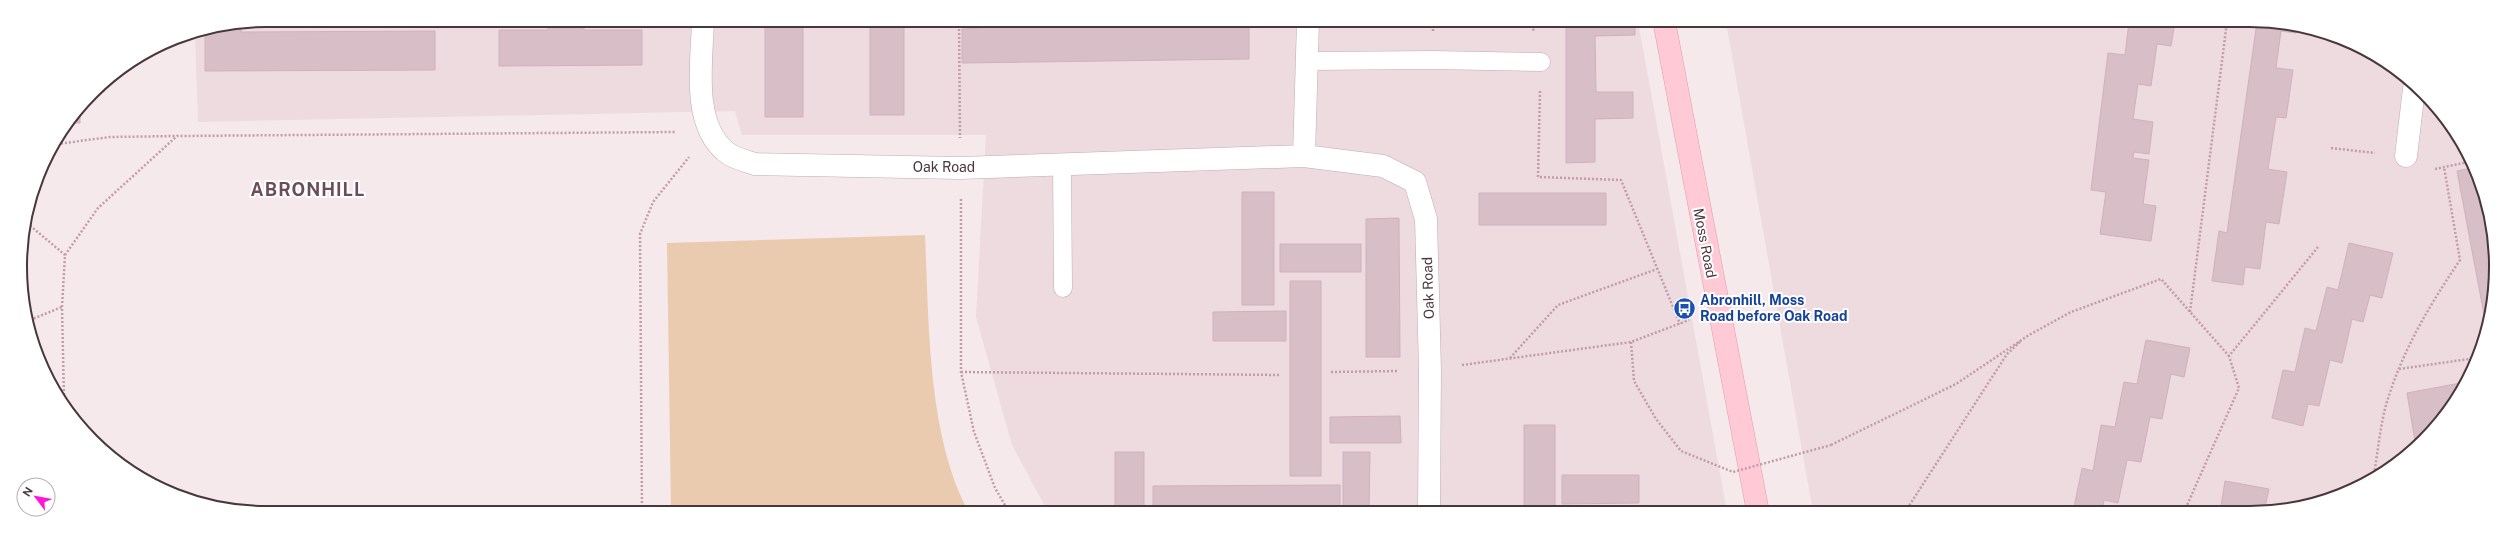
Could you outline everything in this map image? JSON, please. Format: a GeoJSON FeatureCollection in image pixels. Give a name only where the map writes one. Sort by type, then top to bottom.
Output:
{"type":"FeatureCollection","features":[{"type":"Feature","properties":{"kind":"street","name":"Oak Road"},"geometry":{"type":"LineString","coordinates":[[703,27],[702,112],[704,142],[755,164],[960,168],[1062,163],[1304,156],[1383,166],[1415,182],[1426,220],[1430,370],[1429,506]]}},
{"type":"Feature","properties":{"kind":"street"},"geometry":{"type":"LineString","coordinates":[[1304,156],[1308,27]]}},
{"type":"Feature","properties":{"kind":"street","name":"Moss Road"},"geometry":{"type":"LineString","coordinates":[[1665,27],[1757,506]]}},
{"type":"Feature","properties":{"kind":"street"},"geometry":{"type":"LineString","coordinates":[[2406,156],[2414,92]]}},
{"type":"Feature","properties":{"kind":"lane"},"geometry":{"type":"LineString","coordinates":[[1308,61],[1541,62]]}},
{"type":"Feature","properties":{"kind":"lane"},"geometry":{"type":"LineString","coordinates":[[1062,163],[1063,288]]}},
{"type":"Feature","properties":{"kind":"path"},"geometry":{"type":"LineString","coordinates":[[959,27],[961,372],[974,432],[995,488],[1006,506]]}},
{"type":"Feature","properties":{"kind":"path"},"geometry":{"type":"LineString","coordinates":[[2190,312],[2226,27]]}},
{"type":"Feature","properties":{"kind":"path"},"geometry":{"type":"LineString","coordinates":[[1541,62],[1538,177],[1621,180],[1680,324]]}},
{"type":"Feature","properties":{"kind":"path"},"geometry":{"type":"LineString","coordinates":[[61,144],[110,137],[686,132],[704,142],[653,202],[640,234],[642,506]]}},
{"type":"Feature","properties":{"kind":"path"},"geometry":{"type":"LineString","coordinates":[[64,395],[62,307],[65,255],[98,208],[177,136]]}},
{"type":"Feature","properties":{"kind":"path"},"geometry":{"type":"LineString","coordinates":[[2332,148],[2406,156]]}},
{"type":"Feature","properties":{"kind":"path"},"geometry":{"type":"LineString","coordinates":[[2430,170],[2465,163]]}},
{"type":"Feature","properties":{"kind":"path"},"geometry":{"type":"LineString","coordinates":[[2375,471],[2386,407],[2398,369],[2426,309],[2460,260],[2444,167]]}},
{"type":"Feature","properties":{"kind":"path"},"geometry":{"type":"LineString","coordinates":[[31,226],[65,255]]}},
{"type":"Feature","properties":{"kind":"path"},"geometry":{"type":"LineString","coordinates":[[2230,356],[2318,247]]}},
{"type":"Feature","properties":{"kind":"path"},"geometry":{"type":"LineString","coordinates":[[1510,359],[1558,305],[1657,269]]}},
{"type":"Feature","properties":{"kind":"path"},"geometry":{"type":"LineString","coordinates":[[1631,342],[1634,381],[1656,419],[1681,451],[1733,472],[1831,444],[1956,384],[2029,334],[2071,312],[2161,279],[2230,356],[2239,388],[2187,506]]}},
{"type":"Feature","properties":{"kind":"path"},"geometry":{"type":"LineString","coordinates":[[33,319],[62,307]]}},
{"type":"Feature","properties":{"kind":"path"},"geometry":{"type":"LineString","coordinates":[[1331,372],[1430,370],[1631,342],[1718,309]]}},
{"type":"Feature","properties":{"kind":"path"},"geometry":{"type":"LineString","coordinates":[[1909,506],[2007,354],[2029,334]]}},
{"type":"Feature","properties":{"kind":"path"},"geometry":{"type":"LineString","coordinates":[[2398,369],[2471,359]]}},
{"type":"Feature","properties":{"kind":"path"},"geometry":{"type":"LineString","coordinates":[[961,372],[1280,375]]}},
{"type":"Feature","properties":{"kind":"shaded area"},"geometry":{"type":"Polygon","coordinates":[[[266,27],[1639,27],[1726,506],[1045,506],[1012,445],[976,317],[986,135],[742,135],[735,111],[198,122],[195,38],[235,29],[266,27]]]}},
{"type":"Feature","properties":{"kind":"shaded area"},"geometry":{"type":"Polygon","coordinates":[[[1727,27],[2250,27],[2281,29],[2311,35],[2341,45],[2383,67],[2419,97],[2440,121],[2457,147],[2471,175],[2481,205],[2487,235],[2489,266],[2487,298],[2481,328],[2471,358],[2449,400],[2440,412],[2407,447],[2383,466],[2369,474],[2341,488],[2311,498],[2281,504],[2250,506],[1812,506],[1727,27]]]}},
{"type":"Feature","properties":{"kind":"shaded area"},"geometry":{"type":"Polygon","coordinates":[[[925,235],[930,340],[937,413],[955,481],[966,506],[671,506],[667,243],[925,235]]]}},
{"type":"Feature","properties":{"kind":"building"},"geometry":{"type":"Polygon","coordinates":[[[548,27],[584,27],[584,30],[642,30],[642,65],[499,66],[499,30],[548,30],[548,27]]]}},
{"type":"Feature","properties":{"kind":"building"},"geometry":{"type":"Polygon","coordinates":[[[765,27],[803,27],[803,117],[765,117],[765,27]]]}},
{"type":"Feature","properties":{"kind":"building"},"geometry":{"type":"Polygon","coordinates":[[[870,27],[904,27],[904,115],[870,115],[870,27]]]}},
{"type":"Feature","properties":{"kind":"building"},"geometry":{"type":"Polygon","coordinates":[[[1249,27],[1249,59],[962,63],[962,29],[1249,27]]]}},
{"type":"Feature","properties":{"kind":"building"},"geometry":{"type":"Polygon","coordinates":[[[1566,27],[1635,27],[1635,35],[1595,36],[1596,92],[1633,92],[1633,118],[1595,119],[1595,162],[1566,163],[1566,27]]]}},
{"type":"Feature","properties":{"kind":"building"},"geometry":{"type":"Polygon","coordinates":[[[2128,27],[2174,27],[2171,46],[2157,44],[2151,86],[2138,84],[2133,119],[2153,122],[2149,154],[2134,152],[2133,158],[2149,160],[2143,204],[2156,206],[2151,241],[2100,234],[2106,192],[2091,190],[2108,53],[2125,55],[2128,27]]]}},
{"type":"Feature","properties":{"kind":"building"},"geometry":{"type":"Polygon","coordinates":[[[2256,27],[2281,29],[2296,32],[2281,31],[2276,68],[2293,70],[2286,118],[2276,117],[2268,169],[2287,172],[2279,224],[2266,222],[2260,269],[2245,267],[2243,285],[2212,281],[2219,231],[2227,233],[2256,27]]]}},
{"type":"Feature","properties":{"kind":"building"},"geometry":{"type":"Polygon","coordinates":[[[235,29],[241,29],[241,32],[435,31],[435,70],[205,71],[205,35],[235,29]]]}},
{"type":"Feature","properties":{"kind":"building"},"geometry":{"type":"Polygon","coordinates":[[[80,116],[80,123],[74,123],[80,116]]]}},
{"type":"Feature","properties":{"kind":"building"},"geometry":{"type":"Polygon","coordinates":[[[2468,169],[2471,175],[2481,205],[2487,235],[2489,266],[2487,298],[2484,314],[2457,171],[2468,169]]]}},
{"type":"Feature","properties":{"kind":"building"},"geometry":{"type":"Polygon","coordinates":[[[1242,192],[1274,192],[1274,305],[1242,305],[1242,192]]]}},
{"type":"Feature","properties":{"kind":"building"},"geometry":{"type":"Polygon","coordinates":[[[1479,193],[1606,193],[1606,225],[1479,225],[1479,193]]]}},
{"type":"Feature","properties":{"kind":"building"},"geometry":{"type":"Polygon","coordinates":[[[1399,218],[1400,357],[1366,357],[1366,219],[1399,218]]]}},
{"type":"Feature","properties":{"kind":"building"},"geometry":{"type":"Polygon","coordinates":[[[2349,243],[2393,253],[2382,298],[2370,295],[2363,322],[2352,319],[2342,363],[2330,360],[2319,406],[2308,404],[2303,426],[2272,418],[2283,370],[2295,372],[2305,328],[2316,331],[2327,287],[2338,290],[2349,243]]]}},
{"type":"Feature","properties":{"kind":"building"},"geometry":{"type":"Polygon","coordinates":[[[1280,244],[1361,244],[1361,272],[1280,272],[1280,244]]]}},
{"type":"Feature","properties":{"kind":"building"},"geometry":{"type":"Polygon","coordinates":[[[1290,281],[1321,281],[1321,476],[1290,476],[1290,281]]]}},
{"type":"Feature","properties":{"kind":"building"},"geometry":{"type":"Polygon","coordinates":[[[1286,311],[1286,341],[1213,341],[1213,312],[1286,311]]]}},
{"type":"Feature","properties":{"kind":"building"},"geometry":{"type":"Polygon","coordinates":[[[2146,340],[2190,348],[2184,377],[2171,374],[2162,419],[2150,417],[2141,462],[2127,460],[2118,503],[2104,500],[2103,506],[2074,506],[2082,468],[2093,471],[2101,425],[2115,427],[2124,382],[2137,384],[2146,340]]]}},
{"type":"Feature","properties":{"kind":"building"},"geometry":{"type":"Polygon","coordinates":[[[2458,383],[2440,412],[2415,440],[2407,393],[2458,383]]]}},
{"type":"Feature","properties":{"kind":"building"},"geometry":{"type":"Polygon","coordinates":[[[1400,416],[1401,443],[1330,443],[1330,417],[1400,416]]]}},
{"type":"Feature","properties":{"kind":"building"},"geometry":{"type":"Polygon","coordinates":[[[1524,425],[1555,425],[1555,506],[1524,506],[1524,425]]]}},
{"type":"Feature","properties":{"kind":"building"},"geometry":{"type":"Polygon","coordinates":[[[1115,452],[1144,452],[1144,506],[1115,506],[1115,452]]]}},
{"type":"Feature","properties":{"kind":"building"},"geometry":{"type":"Polygon","coordinates":[[[1343,452],[1370,452],[1369,506],[1343,506],[1343,452]]]}},
{"type":"Feature","properties":{"kind":"building"},"geometry":{"type":"Polygon","coordinates":[[[1562,475],[1639,475],[1639,503],[1562,504],[1562,475]]]}},
{"type":"Feature","properties":{"kind":"building"},"geometry":{"type":"Polygon","coordinates":[[[2225,481],[2269,489],[2266,505],[2221,506],[2225,481]]]}},
{"type":"Feature","properties":{"kind":"building"},"geometry":{"type":"Polygon","coordinates":[[[1340,485],[1340,506],[1153,506],[1153,486],[1340,485]]]}},
{"type":"Feature","properties":{"kind":"place","name":"Abronhill, Moss Road before Oak Road"},"geometry":{"type":"Point","coordinates":[1685,308]}},
{"type":"Feature","properties":{"kind":"district","name":"ABRONHILL"},"geometry":{"type":"Point","coordinates":[308,189]}}]}
